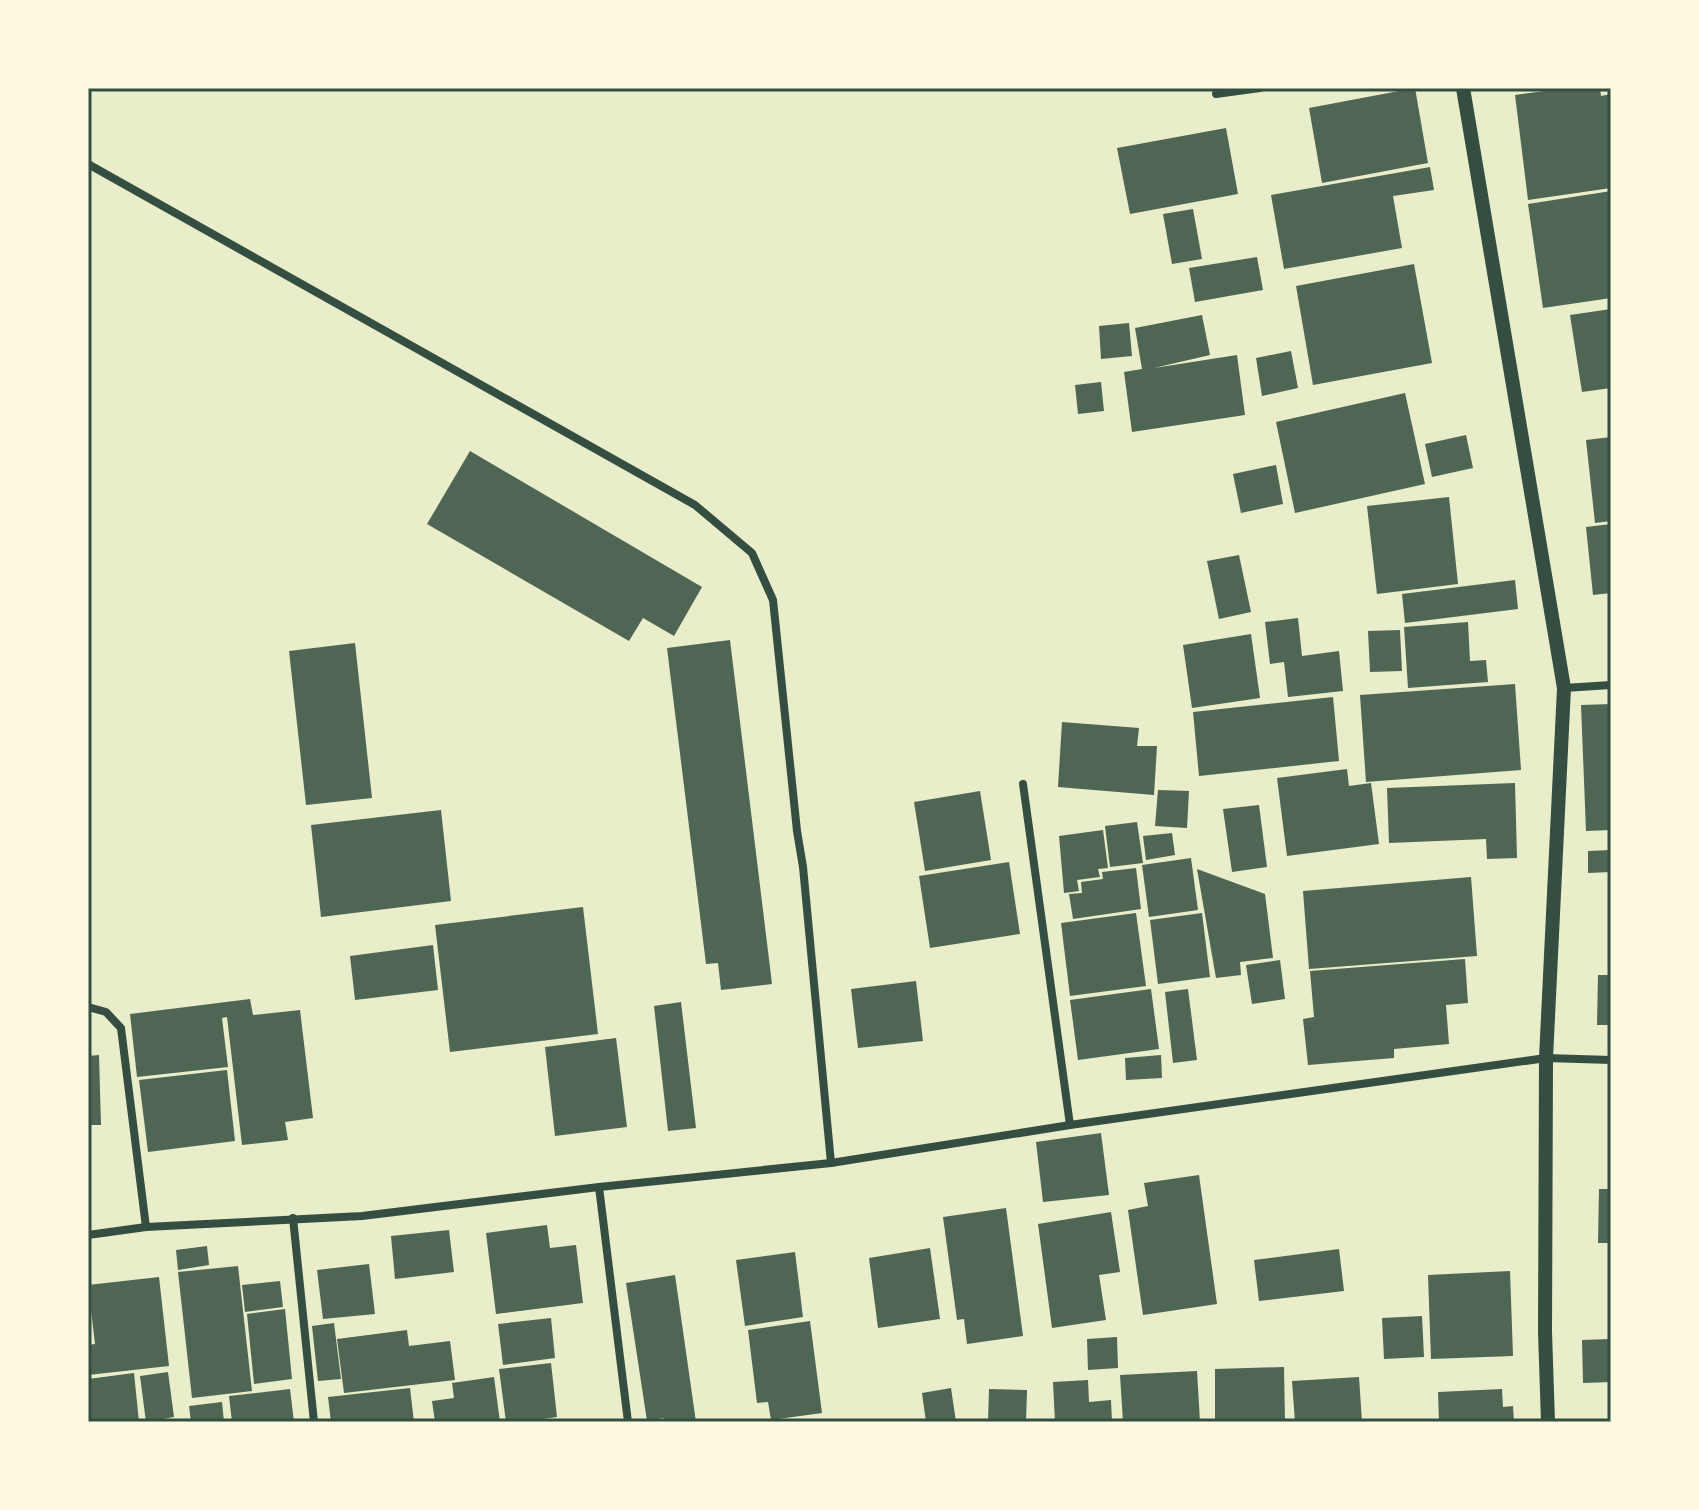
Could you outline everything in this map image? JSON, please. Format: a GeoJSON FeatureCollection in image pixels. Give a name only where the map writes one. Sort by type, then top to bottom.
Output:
{"type":"FeatureCollection","features":[{"type":"Feature","properties":{"kind":"street"},"geometry":{"type":"LineString","coordinates":[[1216,94],[1260,88]]}},
{"type":"Feature","properties":{"kind":"street"},"geometry":{"type":"LineString","coordinates":[[1463,88],[1564,688],[1546,1058],[1545,1332],[1548,1422]]}},
{"type":"Feature","properties":{"kind":"street"},"geometry":{"type":"LineString","coordinates":[[88,164],[695,505],[752,553],[773,600],[803,867],[831,1163]]}},
{"type":"Feature","properties":{"kind":"street"},"geometry":{"type":"LineString","coordinates":[[1564,688],[1611,685]]}},
{"type":"Feature","properties":{"kind":"street"},"geometry":{"type":"LineString","coordinates":[[1023,784],[1070,1125]]}},
{"type":"Feature","properties":{"kind":"street"},"geometry":{"type":"LineString","coordinates":[[88,1007],[106,1012],[121,1028],[146,1227]]}},
{"type":"Feature","properties":{"kind":"street"},"geometry":{"type":"LineString","coordinates":[[88,1235],[146,1227],[362,1216],[831,1163],[1070,1125],[1546,1058],[1611,1060]]}},
{"type":"Feature","properties":{"kind":"street"},"geometry":{"type":"LineString","coordinates":[[599,1187],[628,1422]]}},
{"type":"Feature","properties":{"kind":"street"},"geometry":{"type":"LineString","coordinates":[[293,1218],[314,1422]]}},
{"type":"Feature","properties":{"kind":"building"},"geometry":{"type":"Polygon","coordinates":[[[1415,88],[1428,163],[1322,183],[1309,108],[1415,88]]]}},
{"type":"Feature","properties":{"kind":"building"},"geometry":{"type":"Polygon","coordinates":[[[1567,88],[1600,88],[1601,96],[1611,94],[1611,188],[1528,200],[1515,95],[1567,88]]]}},
{"type":"Feature","properties":{"kind":"building"},"geometry":{"type":"Polygon","coordinates":[[[1226,128],[1238,194],[1130,214],[1117,148],[1226,128]]]}},
{"type":"Feature","properties":{"kind":"building"},"geometry":{"type":"Polygon","coordinates":[[[1430,167],[1434,190],[1393,196],[1402,248],[1284,269],[1271,195],[1430,167]]]}},
{"type":"Feature","properties":{"kind":"building"},"geometry":{"type":"Polygon","coordinates":[[[1611,191],[1611,298],[1543,308],[1528,204],[1611,191]]]}},
{"type":"Feature","properties":{"kind":"building"},"geometry":{"type":"Polygon","coordinates":[[[1193,209],[1202,259],[1172,264],[1163,214],[1193,209]]]}},
{"type":"Feature","properties":{"kind":"building"},"geometry":{"type":"Polygon","coordinates":[[[1257,257],[1263,290],[1195,302],[1189,268],[1257,257]]]}},
{"type":"Feature","properties":{"kind":"building"},"geometry":{"type":"Polygon","coordinates":[[[1414,264],[1432,363],[1313,385],[1296,286],[1414,264]]]}},
{"type":"Feature","properties":{"kind":"building"},"geometry":{"type":"Polygon","coordinates":[[[1611,309],[1611,388],[1582,392],[1570,315],[1611,309]]]}},
{"type":"Feature","properties":{"kind":"building"},"geometry":{"type":"Polygon","coordinates":[[[1202,315],[1210,355],[1154,368],[1237,355],[1245,415],[1132,432],[1124,372],[1142,369],[1135,328],[1202,315]]]}},
{"type":"Feature","properties":{"kind":"building"},"geometry":{"type":"Polygon","coordinates":[[[1129,323],[1132,356],[1101,359],[1099,326],[1129,323]]]}},
{"type":"Feature","properties":{"kind":"building"},"geometry":{"type":"Polygon","coordinates":[[[1291,351],[1298,388],[1262,396],[1256,358],[1291,351]]]}},
{"type":"Feature","properties":{"kind":"building"},"geometry":{"type":"Polygon","coordinates":[[[1101,382],[1104,411],[1078,414],[1075,385],[1101,382]]]}},
{"type":"Feature","properties":{"kind":"building"},"geometry":{"type":"Polygon","coordinates":[[[1405,393],[1425,484],[1295,513],[1276,422],[1405,393]]]}},
{"type":"Feature","properties":{"kind":"building"},"geometry":{"type":"Polygon","coordinates":[[[1466,435],[1473,468],[1432,477],[1425,444],[1466,435]]]}},
{"type":"Feature","properties":{"kind":"building"},"geometry":{"type":"Polygon","coordinates":[[[1611,437],[1611,521],[1595,523],[1586,440],[1611,437]]]}},
{"type":"Feature","properties":{"kind":"building"},"geometry":{"type":"Polygon","coordinates":[[[470,451],[702,587],[674,636],[643,618],[629,641],[427,524],[470,451]]]}},
{"type":"Feature","properties":{"kind":"building"},"geometry":{"type":"Polygon","coordinates":[[[1276,465],[1283,504],[1241,513],[1233,474],[1276,465]]]}},
{"type":"Feature","properties":{"kind":"building"},"geometry":{"type":"Polygon","coordinates":[[[1449,497],[1458,584],[1377,594],[1367,506],[1449,497]]]}},
{"type":"Feature","properties":{"kind":"building"},"geometry":{"type":"Polygon","coordinates":[[[1611,524],[1611,593],[1593,595],[1586,527],[1611,524]]]}},
{"type":"Feature","properties":{"kind":"building"},"geometry":{"type":"Polygon","coordinates":[[[1239,555],[1251,612],[1219,619],[1207,561],[1239,555]]]}},
{"type":"Feature","properties":{"kind":"building"},"geometry":{"type":"Polygon","coordinates":[[[1515,580],[1518,609],[1405,623],[1402,594],[1515,580]]]}},
{"type":"Feature","properties":{"kind":"building"},"geometry":{"type":"Polygon","coordinates":[[[1298,618],[1302,656],[1339,651],[1343,691],[1288,697],[1284,662],[1270,664],[1265,622],[1298,618]]]}},
{"type":"Feature","properties":{"kind":"building"},"geometry":{"type":"Polygon","coordinates":[[[1468,622],[1470,661],[1486,660],[1488,682],[1408,688],[1404,627],[1468,622]]]}},
{"type":"Feature","properties":{"kind":"building"},"geometry":{"type":"Polygon","coordinates":[[[1400,630],[1402,671],[1370,672],[1368,631],[1400,630]]]}},
{"type":"Feature","properties":{"kind":"building"},"geometry":{"type":"Polygon","coordinates":[[[1251,634],[1260,698],[1192,708],[1183,645],[1251,634]]]}},
{"type":"Feature","properties":{"kind":"building"},"geometry":{"type":"Polygon","coordinates":[[[730,640],[772,984],[721,990],[718,963],[706,964],[667,648],[730,640]]]}},
{"type":"Feature","properties":{"kind":"building"},"geometry":{"type":"Polygon","coordinates":[[[355,643],[372,798],[306,805],[289,651],[355,643]]]}},
{"type":"Feature","properties":{"kind":"building"},"geometry":{"type":"Polygon","coordinates":[[[1515,684],[1521,770],[1366,782],[1360,695],[1515,684]]]}},
{"type":"Feature","properties":{"kind":"building"},"geometry":{"type":"Polygon","coordinates":[[[1333,697],[1339,761],[1199,776],[1193,712],[1333,697]]]}},
{"type":"Feature","properties":{"kind":"building"},"geometry":{"type":"Polygon","coordinates":[[[1611,704],[1611,830],[1586,831],[1581,705],[1611,704]]]}},
{"type":"Feature","properties":{"kind":"building"},"geometry":{"type":"Polygon","coordinates":[[[1062,722],[1139,728],[1137,746],[1157,746],[1154,795],[1058,787],[1062,722]]]}},
{"type":"Feature","properties":{"kind":"building"},"geometry":{"type":"Polygon","coordinates":[[[1347,769],[1349,786],[1371,783],[1379,844],[1287,856],[1277,778],[1347,769]]]}},
{"type":"Feature","properties":{"kind":"building"},"geometry":{"type":"Polygon","coordinates":[[[1515,783],[1517,858],[1487,859],[1486,839],[1389,843],[1387,788],[1515,783]]]}},
{"type":"Feature","properties":{"kind":"building"},"geometry":{"type":"Polygon","coordinates":[[[1158,790],[1189,791],[1187,828],[1155,826],[1158,790]]]}},
{"type":"Feature","properties":{"kind":"building"},"geometry":{"type":"Polygon","coordinates":[[[980,791],[991,860],[925,871],[914,802],[980,791]]]}},
{"type":"Feature","properties":{"kind":"building"},"geometry":{"type":"Polygon","coordinates":[[[1259,805],[1267,867],[1232,872],[1223,809],[1259,805]]]}},
{"type":"Feature","properties":{"kind":"building"},"geometry":{"type":"Polygon","coordinates":[[[441,810],[451,901],[321,917],[311,825],[441,810]]]}},
{"type":"Feature","properties":{"kind":"building"},"geometry":{"type":"Polygon","coordinates":[[[1137,822],[1143,863],[1110,867],[1105,826],[1137,822]]]}},
{"type":"Feature","properties":{"kind":"building"},"geometry":{"type":"Polygon","coordinates":[[[1103,830],[1108,868],[1098,869],[1100,877],[1077,880],[1079,891],[1064,893],[1059,836],[1103,830]]]}},
{"type":"Feature","properties":{"kind":"building"},"geometry":{"type":"Polygon","coordinates":[[[1172,833],[1175,855],[1146,860],[1143,836],[1172,833]]]}},
{"type":"Feature","properties":{"kind":"building"},"geometry":{"type":"Polygon","coordinates":[[[1611,850],[1611,872],[1588,873],[1588,851],[1611,850]]]}},
{"type":"Feature","properties":{"kind":"building"},"geometry":{"type":"Polygon","coordinates":[[[1191,858],[1198,910],[1149,917],[1142,865],[1191,858]]]}},
{"type":"Feature","properties":{"kind":"building"},"geometry":{"type":"Polygon","coordinates":[[[1009,862],[1020,934],[930,948],[919,876],[1009,862]]]}},
{"type":"Feature","properties":{"kind":"building"},"geometry":{"type":"Polygon","coordinates":[[[1136,868],[1141,909],[1073,919],[1069,894],[1082,893],[1081,882],[1103,879],[1102,872],[1136,868]]]}},
{"type":"Feature","properties":{"kind":"building"},"geometry":{"type":"Polygon","coordinates":[[[1197,869],[1265,894],[1273,958],[1240,962],[1241,975],[1216,978],[1197,869]]]}},
{"type":"Feature","properties":{"kind":"building"},"geometry":{"type":"Polygon","coordinates":[[[1471,877],[1477,956],[1309,969],[1303,891],[1471,877]]]}},
{"type":"Feature","properties":{"kind":"building"},"geometry":{"type":"Polygon","coordinates":[[[583,907],[598,1034],[450,1052],[435,925],[583,907]]]}},
{"type":"Feature","properties":{"kind":"building"},"geometry":{"type":"Polygon","coordinates":[[[1136,913],[1146,986],[1070,996],[1061,923],[1136,913]]]}},
{"type":"Feature","properties":{"kind":"building"},"geometry":{"type":"Polygon","coordinates":[[[1202,913],[1210,977],[1158,984],[1150,920],[1202,913]]]}},
{"type":"Feature","properties":{"kind":"building"},"geometry":{"type":"Polygon","coordinates":[[[433,945],[438,990],[355,1000],[350,956],[433,945]]]}},
{"type":"Feature","properties":{"kind":"building"},"geometry":{"type":"Polygon","coordinates":[[[1465,959],[1468,1003],[1446,1005],[1449,1044],[1394,1049],[1394,1058],[1308,1065],[1303,1019],[1314,1017],[1310,971],[1465,959]]]}},
{"type":"Feature","properties":{"kind":"building"},"geometry":{"type":"Polygon","coordinates":[[[1280,960],[1285,999],[1252,1004],[1246,965],[1280,960]]]}},
{"type":"Feature","properties":{"kind":"building"},"geometry":{"type":"Polygon","coordinates":[[[1598,975],[1611,975],[1611,1025],[1597,1025],[1598,975]]]}},
{"type":"Feature","properties":{"kind":"building"},"geometry":{"type":"Polygon","coordinates":[[[916,981],[923,1041],[858,1048],[851,989],[916,981]]]}},
{"type":"Feature","properties":{"kind":"building"},"geometry":{"type":"Polygon","coordinates":[[[1151,989],[1159,1049],[1078,1060],[1070,1000],[1151,989]]]}},
{"type":"Feature","properties":{"kind":"building"},"geometry":{"type":"Polygon","coordinates":[[[1188,989],[1197,1060],[1173,1063],[1165,992],[1188,989]]]}},
{"type":"Feature","properties":{"kind":"building"},"geometry":{"type":"Polygon","coordinates":[[[250,999],[253,1015],[300,1010],[313,1118],[285,1122],[288,1140],[242,1145],[227,1017],[222,1018],[228,1067],[137,1077],[130,1014],[250,999]]]}},
{"type":"Feature","properties":{"kind":"building"},"geometry":{"type":"Polygon","coordinates":[[[681,1002],[696,1128],[668,1131],[654,1006],[681,1002]]]}},
{"type":"Feature","properties":{"kind":"building"},"geometry":{"type":"Polygon","coordinates":[[[616,1038],[627,1127],[555,1136],[545,1047],[616,1038]]]}},
{"type":"Feature","properties":{"kind":"building"},"geometry":{"type":"Polygon","coordinates":[[[99,1055],[101,1125],[88,1125],[88,1056],[99,1055]]]}},
{"type":"Feature","properties":{"kind":"building"},"geometry":{"type":"Polygon","coordinates":[[[1161,1055],[1162,1078],[1126,1080],[1125,1058],[1161,1055]]]}},
{"type":"Feature","properties":{"kind":"building"},"geometry":{"type":"Polygon","coordinates":[[[227,1070],[235,1141],[148,1152],[139,1080],[227,1070]]]}},
{"type":"Feature","properties":{"kind":"building"},"geometry":{"type":"Polygon","coordinates":[[[1101,1133],[1109,1195],[1043,1202],[1036,1142],[1101,1133]]]}},
{"type":"Feature","properties":{"kind":"building"},"geometry":{"type":"Polygon","coordinates":[[[1199,1175],[1217,1304],[1143,1315],[1128,1210],[1148,1206],[1144,1183],[1199,1175]]]}},
{"type":"Feature","properties":{"kind":"building"},"geometry":{"type":"Polygon","coordinates":[[[1599,1189],[1611,1189],[1611,1243],[1598,1243],[1599,1189]]]}},
{"type":"Feature","properties":{"kind":"building"},"geometry":{"type":"Polygon","coordinates":[[[1006,1208],[1023,1336],[967,1344],[964,1319],[957,1320],[943,1217],[1006,1208]]]}},
{"type":"Feature","properties":{"kind":"building"},"geometry":{"type":"Polygon","coordinates":[[[1111,1212],[1120,1272],[1099,1275],[1106,1320],[1052,1328],[1038,1224],[1111,1212]]]}},
{"type":"Feature","properties":{"kind":"building"},"geometry":{"type":"Polygon","coordinates":[[[547,1225],[550,1248],[576,1245],[583,1303],[496,1314],[486,1233],[547,1225]]]}},
{"type":"Feature","properties":{"kind":"building"},"geometry":{"type":"Polygon","coordinates":[[[449,1230],[454,1272],[395,1279],[391,1236],[449,1230]]]}},
{"type":"Feature","properties":{"kind":"building"},"geometry":{"type":"Polygon","coordinates":[[[207,1246],[209,1265],[178,1270],[176,1250],[207,1246]]]}},
{"type":"Feature","properties":{"kind":"building"},"geometry":{"type":"Polygon","coordinates":[[[930,1248],[940,1319],[878,1328],[869,1258],[930,1248]]]}},
{"type":"Feature","properties":{"kind":"building"},"geometry":{"type":"Polygon","coordinates":[[[1339,1249],[1344,1291],[1259,1301],[1254,1260],[1339,1249]]]}},
{"type":"Feature","properties":{"kind":"building"},"geometry":{"type":"Polygon","coordinates":[[[795,1252],[803,1317],[745,1326],[736,1260],[795,1252]]]}},
{"type":"Feature","properties":{"kind":"building"},"geometry":{"type":"Polygon","coordinates":[[[369,1264],[375,1314],[323,1319],[317,1270],[369,1264]]]}},
{"type":"Feature","properties":{"kind":"building"},"geometry":{"type":"Polygon","coordinates":[[[238,1266],[252,1391],[192,1398],[178,1272],[238,1266]]]}},
{"type":"Feature","properties":{"kind":"building"},"geometry":{"type":"Polygon","coordinates":[[[1510,1271],[1513,1356],[1431,1359],[1428,1275],[1510,1271]]]}},
{"type":"Feature","properties":{"kind":"building"},"geometry":{"type":"Polygon","coordinates":[[[675,1275],[696,1422],[664,1422],[664,1418],[647,1421],[626,1283],[675,1275]]]}},
{"type":"Feature","properties":{"kind":"building"},"geometry":{"type":"Polygon","coordinates":[[[159,1277],[169,1366],[88,1375],[88,1345],[95,1344],[88,1285],[159,1277]]]}},
{"type":"Feature","properties":{"kind":"building"},"geometry":{"type":"Polygon","coordinates":[[[280,1281],[283,1307],[245,1312],[242,1285],[280,1281]]]}},
{"type":"Feature","properties":{"kind":"building"},"geometry":{"type":"Polygon","coordinates":[[[285,1309],[292,1379],[254,1384],[247,1314],[285,1309]]]}},
{"type":"Feature","properties":{"kind":"building"},"geometry":{"type":"Polygon","coordinates":[[[1422,1316],[1424,1357],[1384,1359],[1382,1318],[1422,1316]]]}},
{"type":"Feature","properties":{"kind":"building"},"geometry":{"type":"Polygon","coordinates":[[[551,1318],[555,1358],[503,1365],[498,1324],[551,1318]]]}},
{"type":"Feature","properties":{"kind":"building"},"geometry":{"type":"Polygon","coordinates":[[[810,1321],[822,1413],[771,1420],[768,1402],[757,1403],[748,1330],[810,1321]]]}},
{"type":"Feature","properties":{"kind":"building"},"geometry":{"type":"Polygon","coordinates":[[[334,1323],[341,1379],[318,1381],[312,1326],[334,1323]]]}},
{"type":"Feature","properties":{"kind":"building"},"geometry":{"type":"Polygon","coordinates":[[[407,1330],[409,1346],[450,1341],[455,1380],[344,1393],[337,1339],[407,1330]]]}},
{"type":"Feature","properties":{"kind":"building"},"geometry":{"type":"Polygon","coordinates":[[[1117,1337],[1118,1368],[1088,1370],[1087,1339],[1117,1337]]]}},
{"type":"Feature","properties":{"kind":"building"},"geometry":{"type":"Polygon","coordinates":[[[1611,1339],[1611,1382],[1583,1383],[1582,1340],[1611,1339]]]}},
{"type":"Feature","properties":{"kind":"building"},"geometry":{"type":"Polygon","coordinates":[[[551,1363],[557,1417],[506,1422],[499,1369],[551,1363]]]}},
{"type":"Feature","properties":{"kind":"building"},"geometry":{"type":"Polygon","coordinates":[[[1284,1367],[1285,1422],[1215,1422],[1215,1369],[1284,1367]]]}},
{"type":"Feature","properties":{"kind":"building"},"geometry":{"type":"Polygon","coordinates":[[[1197,1371],[1200,1422],[1123,1422],[1120,1375],[1197,1371]]]}},
{"type":"Feature","properties":{"kind":"building"},"geometry":{"type":"Polygon","coordinates":[[[168,1372],[174,1417],[146,1422],[140,1376],[168,1372]]]}},
{"type":"Feature","properties":{"kind":"building"},"geometry":{"type":"Polygon","coordinates":[[[134,1373],[139,1422],[88,1422],[88,1379],[134,1373]]]}},
{"type":"Feature","properties":{"kind":"building"},"geometry":{"type":"Polygon","coordinates":[[[494,1377],[500,1422],[435,1422],[432,1401],[454,1398],[452,1383],[494,1377]]]}},
{"type":"Feature","properties":{"kind":"building"},"geometry":{"type":"Polygon","coordinates":[[[1359,1377],[1362,1422],[1295,1422],[1292,1381],[1359,1377]]]}},
{"type":"Feature","properties":{"kind":"building"},"geometry":{"type":"Polygon","coordinates":[[[1088,1380],[1089,1402],[1111,1400],[1112,1422],[1055,1422],[1053,1382],[1088,1380]]]}},
{"type":"Feature","properties":{"kind":"building"},"geometry":{"type":"Polygon","coordinates":[[[410,1388],[414,1422],[331,1422],[328,1397],[410,1388]]]}},
{"type":"Feature","properties":{"kind":"building"},"geometry":{"type":"Polygon","coordinates":[[[951,1388],[956,1422],[926,1422],[922,1393],[951,1388]]]}},
{"type":"Feature","properties":{"kind":"building"},"geometry":{"type":"Polygon","coordinates":[[[290,1389],[294,1422],[232,1422],[229,1396],[290,1389]]]}},
{"type":"Feature","properties":{"kind":"building"},"geometry":{"type":"Polygon","coordinates":[[[989,1389],[1027,1390],[1026,1422],[988,1422],[989,1389]]]}},
{"type":"Feature","properties":{"kind":"building"},"geometry":{"type":"Polygon","coordinates":[[[1502,1389],[1503,1407],[1513,1406],[1514,1422],[1439,1422],[1438,1392],[1502,1389]]]}},
{"type":"Feature","properties":{"kind":"building"},"geometry":{"type":"Polygon","coordinates":[[[222,1402],[224,1422],[191,1422],[189,1406],[222,1402]]]}}]}
